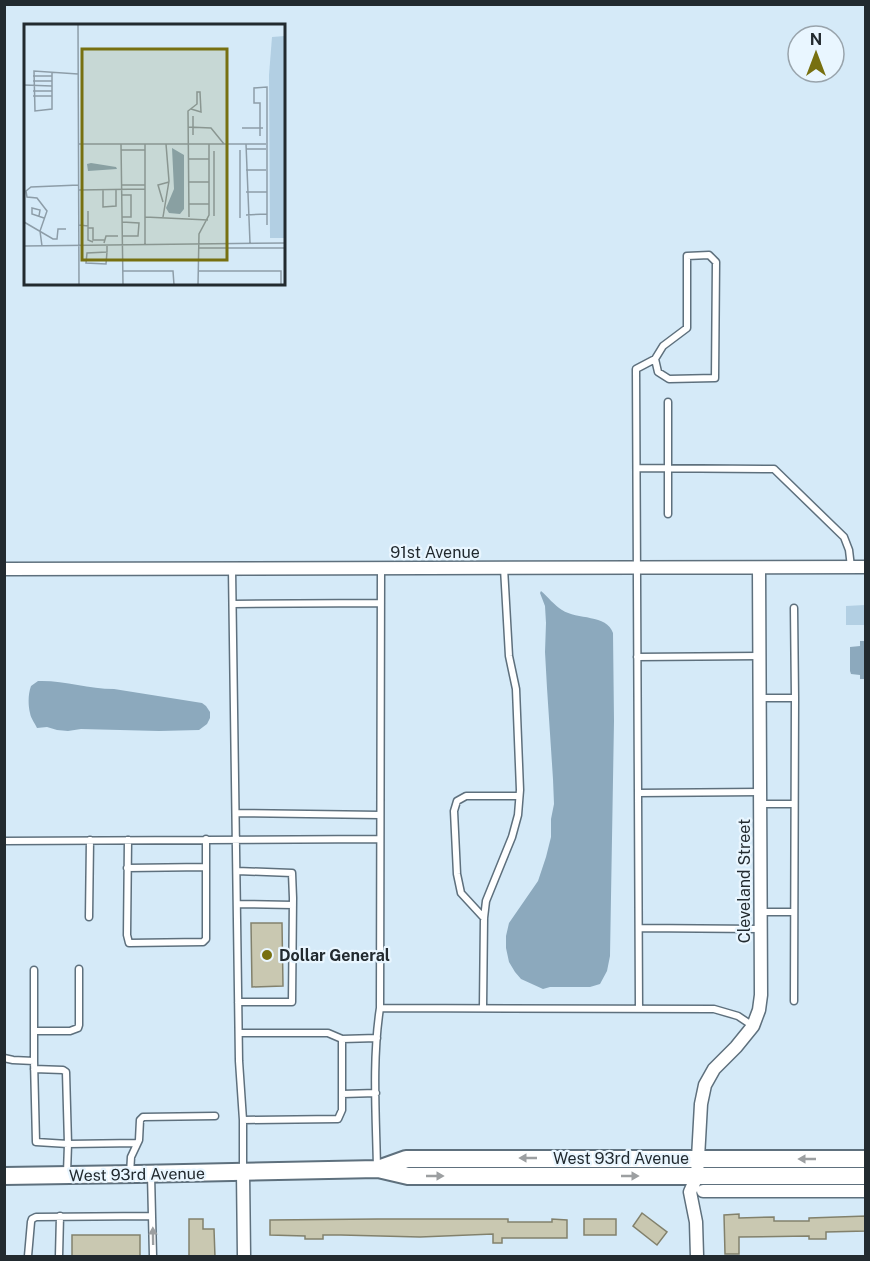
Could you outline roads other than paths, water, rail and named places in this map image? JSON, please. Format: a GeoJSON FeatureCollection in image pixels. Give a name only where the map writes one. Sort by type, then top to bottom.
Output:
{"type":"FeatureCollection","features":[{"type":"Feature","properties":{"kind":"street","name":"Cleveland Street"},"geometry":{"type":"LineString","coordinates":[[697,1257],[696,1222],[690,1192],[700,1183],[701,1104],[705,1085],[714,1069],[753,1026],[759,1010],[761,995],[759,567]]}},
{"type":"Feature","properties":{"kind":"street","name":"91st Avenue"},"geometry":{"type":"LineString","coordinates":[[4,569],[866,567]]}},
{"type":"Feature","properties":{"kind":"street","name":"West 93rd Avenue"},"geometry":{"type":"LineString","coordinates":[[378,1169],[406,1158],[866,1159]]}},
{"type":"Feature","properties":{"kind":"street","name":"West 93rd Avenue"},"geometry":{"type":"LineString","coordinates":[[4,1176],[378,1169],[408,1176],[700,1183],[866,1176]]}},
{"type":"Feature","properties":{"kind":"street"},"geometry":{"type":"LineString","coordinates":[[243,1172],[244,1257]]}},
{"type":"Feature","properties":{"kind":"street"},"geometry":{"type":"LineString","coordinates":[[700,1183],[866,1191]]}},
{"type":"Feature","properties":{"kind":"lane"},"geometry":{"type":"LineString","coordinates":[[639,1008],[636,369],[656,359],[663,346],[687,328],[687,256],[709,255],[716,262],[715,378],[669,379],[658,372],[656,359]]}},
{"type":"Feature","properties":{"kind":"lane"},"geometry":{"type":"LineString","coordinates":[[668,402],[668,514]]}},
{"type":"Feature","properties":{"kind":"lane"},"geometry":{"type":"LineString","coordinates":[[637,468],[774,469],[844,537],[849,550],[851,567]]}},
{"type":"Feature","properties":{"kind":"lane"},"geometry":{"type":"LineString","coordinates":[[483,1007],[486,901],[512,837],[518,814],[519,796],[516,688],[508,656],[504,568]]}},
{"type":"Feature","properties":{"kind":"lane"},"geometry":{"type":"LineString","coordinates":[[232,569],[238,1033],[243,1120],[243,1172]]}},
{"type":"Feature","properties":{"kind":"lane"},"geometry":{"type":"LineString","coordinates":[[378,1169],[376,1093],[380,1008],[381,569]]}},
{"type":"Feature","properties":{"kind":"lane"},"geometry":{"type":"LineString","coordinates":[[233,604],[381,603]]}},
{"type":"Feature","properties":{"kind":"lane"},"geometry":{"type":"LineString","coordinates":[[794,608],[794,1001]]}},
{"type":"Feature","properties":{"kind":"lane"},"geometry":{"type":"LineString","coordinates":[[637,657],[760,656]]}},
{"type":"Feature","properties":{"kind":"lane"},"geometry":{"type":"LineString","coordinates":[[760,698],[795,698]]}},
{"type":"Feature","properties":{"kind":"lane"},"geometry":{"type":"LineString","coordinates":[[638,793],[760,798],[794,804]]}},
{"type":"Feature","properties":{"kind":"lane"},"geometry":{"type":"LineString","coordinates":[[484,918],[461,892],[454,812],[457,801],[466,796],[519,796]]}},
{"type":"Feature","properties":{"kind":"lane"},"geometry":{"type":"LineString","coordinates":[[236,813],[380,814]]}},
{"type":"Feature","properties":{"kind":"lane"},"geometry":{"type":"LineString","coordinates":[[128,840],[127,935],[129,943],[203,942],[206,939],[206,839]]}},
{"type":"Feature","properties":{"kind":"lane"},"geometry":{"type":"LineString","coordinates":[[4,841],[380,839]]}},
{"type":"Feature","properties":{"kind":"lane"},"geometry":{"type":"LineString","coordinates":[[89,917],[90,840]]}},
{"type":"Feature","properties":{"kind":"lane"},"geometry":{"type":"LineString","coordinates":[[127,867],[206,867]]}},
{"type":"Feature","properties":{"kind":"lane"},"geometry":{"type":"LineString","coordinates":[[237,871],[292,873],[293,905],[292,1002],[238,1002]]}},
{"type":"Feature","properties":{"kind":"lane"},"geometry":{"type":"LineString","coordinates":[[237,904],[293,905]]}},
{"type":"Feature","properties":{"kind":"lane"},"geometry":{"type":"LineString","coordinates":[[760,912],[794,912]]}},
{"type":"Feature","properties":{"kind":"lane"},"geometry":{"type":"LineString","coordinates":[[639,928],[760,929]]}},
{"type":"Feature","properties":{"kind":"lane"},"geometry":{"type":"LineString","coordinates":[[34,1031],[69,1031],[78,1028],[79,969]]}},
{"type":"Feature","properties":{"kind":"lane"},"geometry":{"type":"LineString","coordinates":[[34,970],[36,1142],[137,1143]]}},
{"type":"Feature","properties":{"kind":"lane"},"geometry":{"type":"LineString","coordinates":[[380,1008],[714,1009],[738,1016],[753,1026]]}},
{"type":"Feature","properties":{"kind":"lane"},"geometry":{"type":"LineString","coordinates":[[238,1033],[328,1033],[342,1039],[377,1038]]}},
{"type":"Feature","properties":{"kind":"lane"},"geometry":{"type":"LineString","coordinates":[[243,1120],[338,1119],[342,1110],[342,1039]]}},
{"type":"Feature","properties":{"kind":"lane"},"geometry":{"type":"LineString","coordinates":[[4,1058],[34,1061]]}},
{"type":"Feature","properties":{"kind":"lane"},"geometry":{"type":"LineString","coordinates":[[34,1069],[66,1072],[67,1175]]}},
{"type":"Feature","properties":{"kind":"lane"},"geometry":{"type":"LineString","coordinates":[[342,1094],[376,1093]]}},
{"type":"Feature","properties":{"kind":"lane"},"geometry":{"type":"LineString","coordinates":[[130,1174],[131,1157],[139,1140],[140,1120],[143,1117],[215,1116]]}},
{"type":"Feature","properties":{"kind":"lane"},"geometry":{"type":"LineString","coordinates":[[151,1174],[153,1257]]}},
{"type":"Feature","properties":{"kind":"lane"},"geometry":{"type":"LineString","coordinates":[[59,1257],[60,1216]]}},
{"type":"Feature","properties":{"kind":"lane"},"geometry":{"type":"LineString","coordinates":[[28,1257],[30,1226],[32,1219],[36,1217],[152,1216]]}},
{"type":"Feature","properties":{"kind":"place","name":"Dollar General"},"geometry":{"type":"Point","coordinates":[267,955]}}]}
